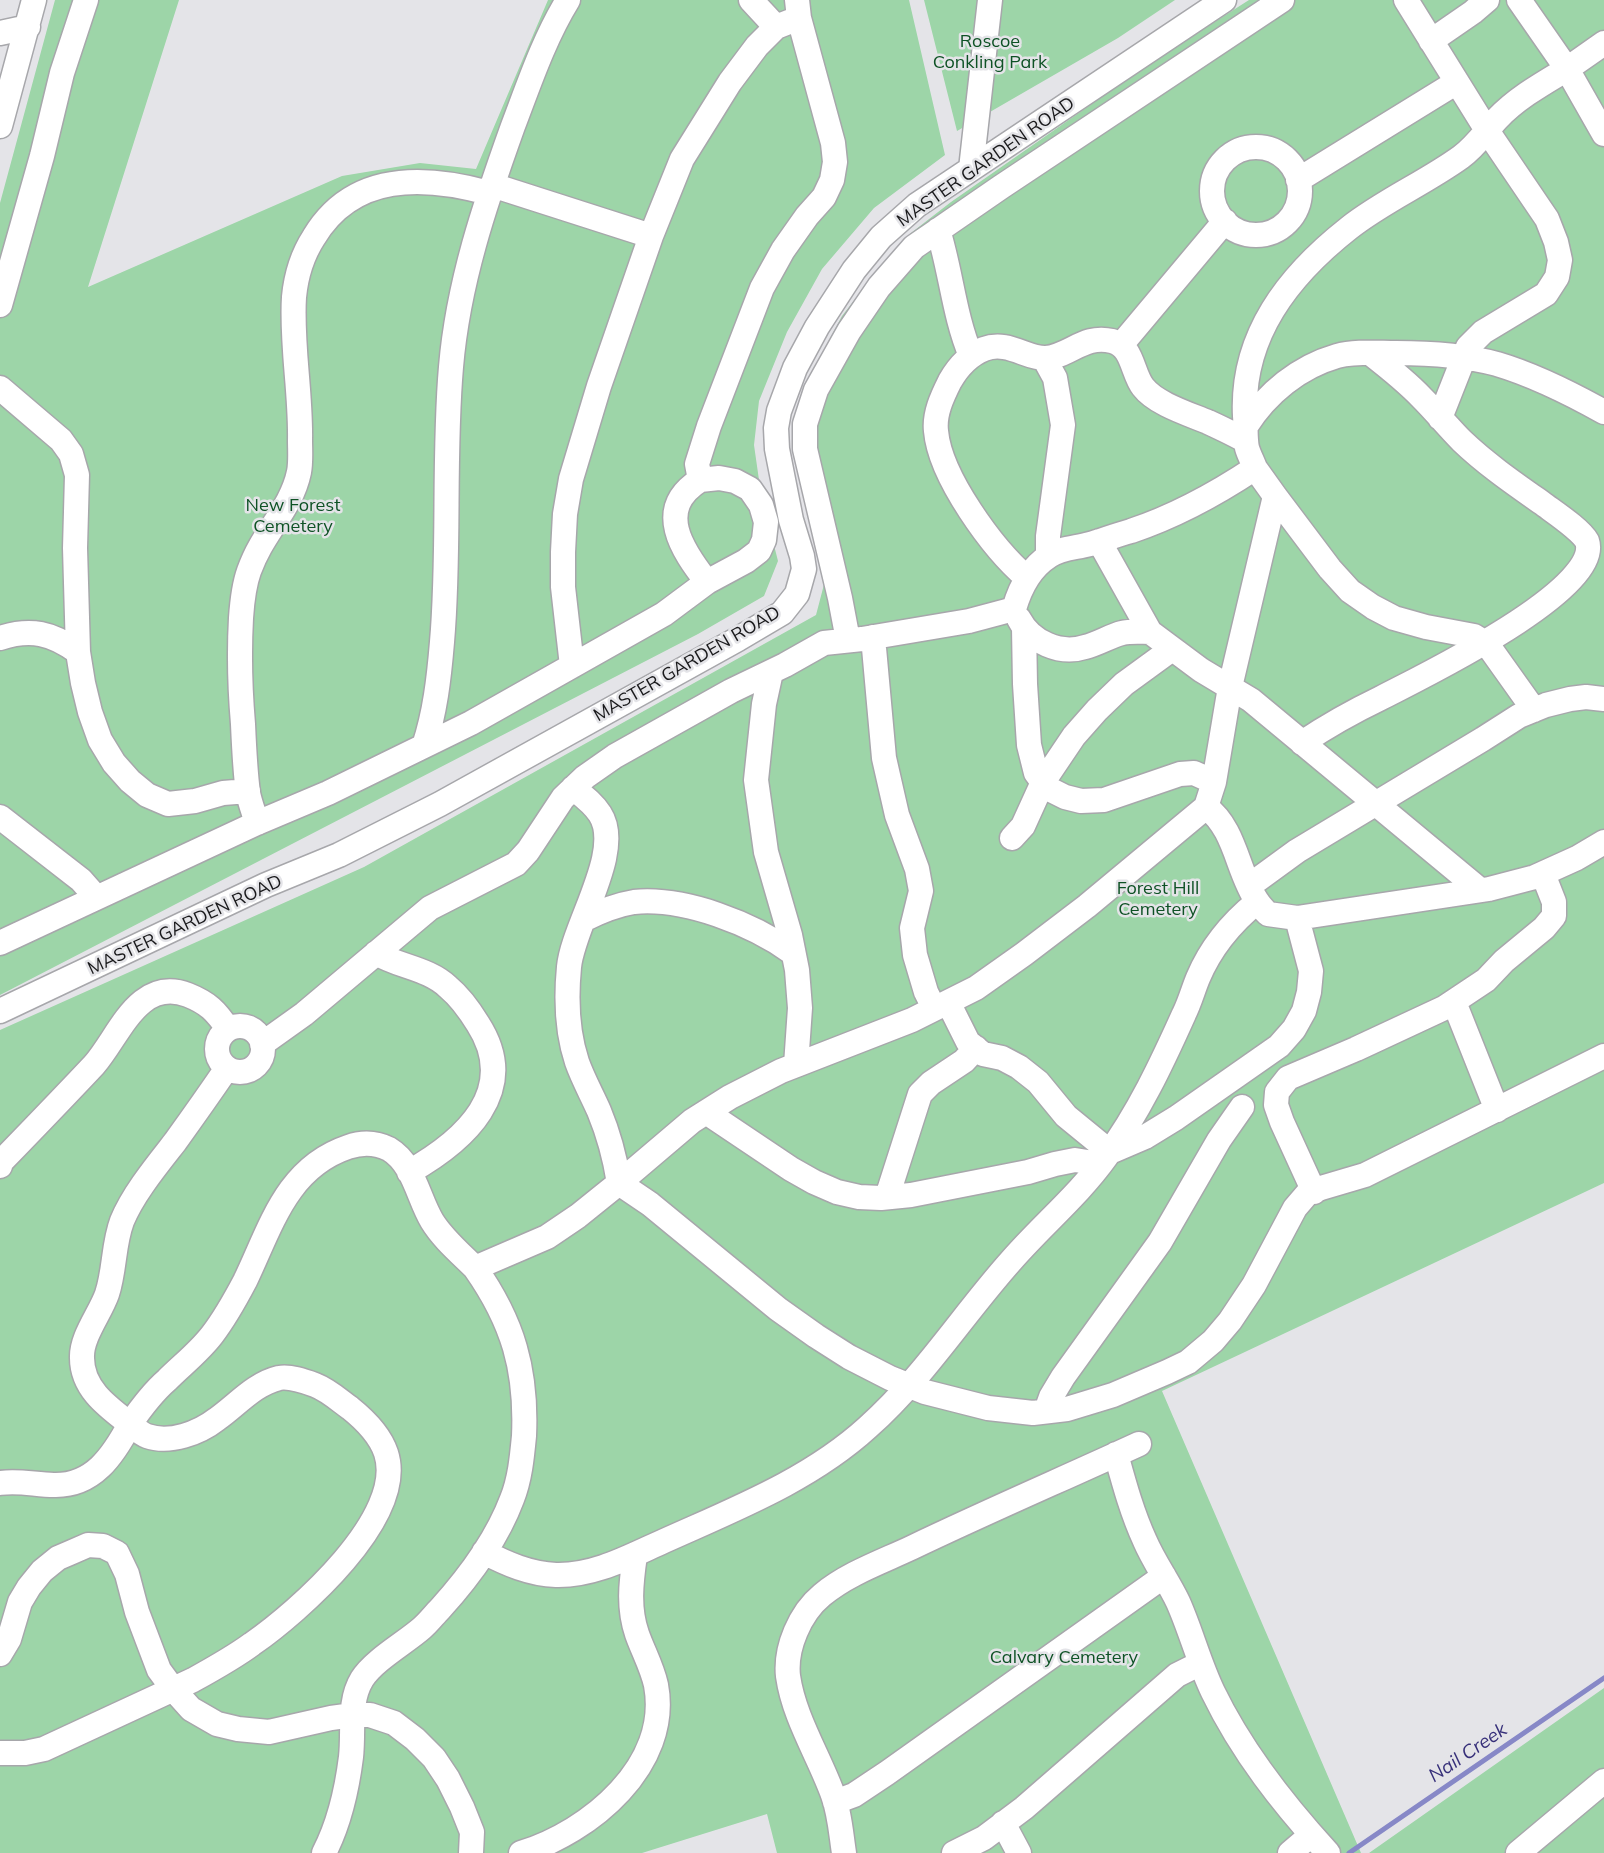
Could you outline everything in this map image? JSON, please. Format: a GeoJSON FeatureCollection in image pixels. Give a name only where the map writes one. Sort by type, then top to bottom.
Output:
{"type":"FeatureCollection","features":[{"type":"Feature","properties":{"kind":"street"},"geometry":{"type":"LineString","coordinates":[[0,126],[34,0]]}},
{"type":"Feature","properties":{"kind":"street"},"geometry":{"type":"LineString","coordinates":[[0,305],[42,156],[62,73],[86,0]]}},
{"type":"Feature","properties":{"kind":"street"},"geometry":{"type":"LineString","coordinates":[[424,746],[433,720],[446,597],[451,366],[459,308],[469,259],[490,189],[545,44],[568,0]]}},
{"type":"Feature","properties":{"kind":"street"},"geometry":{"type":"LineString","coordinates":[[751,0],[776,27]]}},
{"type":"Feature","properties":{"kind":"street"},"geometry":{"type":"LineString","coordinates":[[971,169],[990,0]]}},
{"type":"Feature","properties":{"kind":"street","name":"MASTER GARDEN ROAD"},"geometry":{"type":"LineString","coordinates":[[0,1011],[267,885],[339,855],[440,804],[782,613],[797,594],[804,569],[777,449],[776,428],[779,411],[794,368],[854,270],[881,237],[917,205],[1224,0]]}},
{"type":"Feature","properties":{"kind":"street"},"geometry":{"type":"LineString","coordinates":[[848,640],[805,449],[805,424],[816,390],[878,287],[915,247],[937,230],[1282,0]]}},
{"type":"Feature","properties":{"kind":"street"},"geometry":{"type":"LineString","coordinates":[[1406,0],[1488,132],[1547,219],[1560,260],[1557,277],[1546,293],[1483,332],[1468,347],[1440,418]]}},
{"type":"Feature","properties":{"kind":"street"},"geometry":{"type":"LineString","coordinates":[[1431,41],[1487,0]]}},
{"type":"Feature","properties":{"kind":"street"},"geometry":{"type":"LineString","coordinates":[[1519,0],[1567,69],[1604,134]]}},
{"type":"Feature","properties":{"kind":"street"},"geometry":{"type":"LineString","coordinates":[[572,666],[563,587],[565,514],[571,479],[599,386],[651,236],[682,159],[730,82],[757,46],[798,9],[833,143],[835,162],[832,180],[824,197],[783,250],[762,288],[709,426],[697,464],[700,480]]}},
{"type":"Feature","properties":{"kind":"street"},"geometry":{"type":"LineString","coordinates":[[0,33],[28,27]]}},
{"type":"Feature","properties":{"kind":"street"},"geometry":{"type":"LineString","coordinates":[[1534,710],[1487,644],[1474,636],[1394,618],[1350,591],[1330,569],[1255,468],[1247,447],[1244,395],[1248,369],[1266,320],[1306,265],[1350,227],[1443,171],[1471,150],[1497,119],[1527,93],[1604,43]]}},
{"type":"Feature","properties":{"kind":"street"},"geometry":{"type":"LineString","coordinates":[[1298,180],[1457,82]]}},
{"type":"Feature","properties":{"kind":"street"},"geometry":{"type":"LineString","coordinates":[[1251,147],[1278,152],[1289,161],[1298,180],[1299,200],[1294,213],[1286,224],[1272,232],[1258,235],[1242,233],[1229,226],[1219,215],[1213,201],[1213,185],[1217,171],[1226,159],[1251,147]]}},
{"type":"Feature","properties":{"kind":"street"},"geometry":{"type":"LineString","coordinates":[[257,824],[248,791],[240,688],[242,605],[252,565],[290,496],[299,472],[300,417],[294,295],[309,245],[321,225],[337,207],[358,193],[405,182],[436,183],[490,189],[651,236]]}},
{"type":"Feature","properties":{"kind":"street"},"geometry":{"type":"LineString","coordinates":[[1121,345],[1225,221]]}},
{"type":"Feature","properties":{"kind":"street"},"geometry":{"type":"LineString","coordinates":[[937,230],[946,255],[964,340],[971,356]]}},
{"type":"Feature","properties":{"kind":"street"},"geometry":{"type":"LineString","coordinates":[[1054,363],[1087,341],[1110,340],[1121,345],[1142,387],[1155,398],[1246,433]]}},
{"type":"Feature","properties":{"kind":"street"},"geometry":{"type":"LineString","coordinates":[[1027,578],[992,543],[957,487],[940,451],[936,430],[937,412],[944,391],[956,371],[971,356],[987,348],[1009,348],[1054,363]]}},
{"type":"Feature","properties":{"kind":"street"},"geometry":{"type":"LineString","coordinates":[[1246,433],[1255,412],[1269,396],[1312,365],[1339,355],[1370,353],[1424,353],[1496,364],[1546,383],[1604,412]]}},
{"type":"Feature","properties":{"kind":"street"},"geometry":{"type":"LineString","coordinates":[[1302,743],[1380,698],[1487,644],[1545,605],[1575,579],[1587,563],[1589,552],[1587,540],[1568,522],[1464,443],[1400,376],[1370,353]]}},
{"type":"Feature","properties":{"kind":"street"},"geometry":{"type":"LineString","coordinates":[[1048,556],[1048,536],[1063,425],[1054,363]]}},
{"type":"Feature","properties":{"kind":"street"},"geometry":{"type":"LineString","coordinates":[[0,388],[61,440],[71,454],[77,475],[75,548],[78,652],[90,712],[100,740],[114,763],[147,795],[169,804],[195,802],[223,793],[248,791]]}},
{"type":"Feature","properties":{"kind":"street"},"geometry":{"type":"LineString","coordinates":[[1214,782],[1194,773],[1180,774],[1104,800],[1079,800],[1065,797],[1047,788],[1036,773],[1029,745],[1019,593],[1027,578],[1048,556],[1164,519],[1216,494],[1255,468]]}},
{"type":"Feature","properties":{"kind":"street"},"geometry":{"type":"LineString","coordinates":[[0,943],[328,793],[471,723],[664,614],[707,582],[759,551],[764,540],[766,522],[761,505],[750,488],[735,481],[719,478],[700,480],[690,486],[680,499],[676,517],[677,533],[684,550],[707,582]]}},
{"type":"Feature","properties":{"kind":"street"},"geometry":{"type":"LineString","coordinates":[[475,1268],[547,1237],[578,1216],[692,1121],[730,1097],[796,1065],[912,1020],[976,988],[1087,906],[1206,807],[1214,782],[1230,687],[1275,496]]}},
{"type":"Feature","properties":{"kind":"street"},"geometry":{"type":"LineString","coordinates":[[1099,541],[1150,632],[1200,670],[1251,700],[1480,890]]}},
{"type":"Feature","properties":{"kind":"street"},"geometry":{"type":"LineString","coordinates":[[1122,633],[1136,609]]}},
{"type":"Feature","properties":{"kind":"street"},"geometry":{"type":"LineString","coordinates":[[1019,618],[1038,640],[1061,649],[1082,649],[1122,633],[1150,632]]}},
{"type":"Feature","properties":{"kind":"street"},"geometry":{"type":"LineString","coordinates":[[262,1044],[304,1014],[430,908],[516,864],[528,851],[563,798],[584,777],[615,756],[824,643],[969,621],[1019,618]]}},
{"type":"Feature","properties":{"kind":"street"},"geometry":{"type":"LineString","coordinates":[[0,638],[25,632],[48,635],[78,652]]}},
{"type":"Feature","properties":{"kind":"street"},"geometry":{"type":"LineString","coordinates":[[873,637],[884,758],[897,816],[917,869],[921,891],[912,928],[915,955],[926,992],[941,1005],[968,1042],[983,1054],[1002,1058],[1019,1067],[1038,1082],[1105,1158]]}},
{"type":"Feature","properties":{"kind":"street"},"geometry":{"type":"LineString","coordinates":[[1079,800],[1042,813],[1017,832],[1043,782],[1074,736],[1124,684],[1172,649]]}},
{"type":"Feature","properties":{"kind":"street"},"geometry":{"type":"LineString","coordinates":[[771,672],[764,704],[756,780],[766,852],[797,970],[800,1008],[796,1065]]}},
{"type":"Feature","properties":{"kind":"street"},"geometry":{"type":"LineString","coordinates":[[484,1552],[506,1564],[557,1575],[609,1566],[754,1500],[824,1461],[867,1428],[909,1386],[1011,1260],[1077,1193],[1105,1158],[1136,1111],[1163,1059],[1213,947],[1253,894],[1297,852],[1519,716],[1570,699],[1604,699]]}},
{"type":"Feature","properties":{"kind":"street"},"geometry":{"type":"LineString","coordinates":[[573,788],[602,816],[608,837],[598,880],[569,963],[567,997],[570,1027],[576,1060],[608,1135],[619,1183],[650,1204],[778,1309],[816,1336],[849,1357],[925,1392],[988,1408],[1033,1413],[1067,1409],[1113,1395],[1188,1362],[1213,1341],[1230,1321],[1254,1285],[1295,1208],[1307,1195],[1365,1175],[1604,1056]]}},
{"type":"Feature","properties":{"kind":"street"},"geometry":{"type":"LineString","coordinates":[[1206,807],[1217,815],[1226,830],[1253,894],[1268,914],[1297,918],[1480,890],[1535,877],[1604,842]]}},
{"type":"Feature","properties":{"kind":"street"},"geometry":{"type":"LineString","coordinates":[[0,817],[81,880],[96,897]]}},
{"type":"Feature","properties":{"kind":"street"},"geometry":{"type":"LineString","coordinates":[[1046,1411],[1063,1377],[1160,1242],[1219,1140],[1247,1107],[1281,1087],[1288,1078],[1454,1002],[1486,981],[1504,961],[1544,928],[1553,916],[1554,902],[1543,874]]}},
{"type":"Feature","properties":{"kind":"street"},"geometry":{"type":"LineString","coordinates":[[583,920],[608,908],[633,902],[676,904],[733,920],[763,933],[793,953]]}},
{"type":"Feature","properties":{"kind":"street"},"geometry":{"type":"LineString","coordinates":[[706,1112],[814,1182],[837,1192],[859,1197],[911,1195],[1075,1160],[1105,1158],[1145,1137],[1209,1095],[1279,1046],[1294,1029],[1304,1011],[1311,971],[1297,918]]}},
{"type":"Feature","properties":{"kind":"street"},"geometry":{"type":"LineString","coordinates":[[376,953],[387,960],[429,974],[447,986],[465,1004],[487,1039],[494,1063],[492,1085],[469,1128],[448,1147],[409,1172]]}},
{"type":"Feature","properties":{"kind":"street"},"geometry":{"type":"LineString","coordinates":[[0,1166],[101,1057],[127,1017],[142,1001],[161,992],[182,993],[203,1001],[218,1014],[228,1029]]}},
{"type":"Feature","properties":{"kind":"street"},"geometry":{"type":"LineString","coordinates":[[1454,1002],[1497,1110]]}},
{"type":"Feature","properties":{"kind":"street"},"geometry":{"type":"LineString","coordinates":[[242,1026],[249,1028],[260,1037],[262,1044],[260,1059],[250,1069],[234,1071],[227,1068],[218,1056],[219,1040],[228,1029],[242,1026]]}},
{"type":"Feature","properties":{"kind":"street"},"geometry":{"type":"LineString","coordinates":[[887,1197],[920,1094],[964,1061],[976,1048]]}},
{"type":"Feature","properties":{"kind":"street"},"geometry":{"type":"LineString","coordinates":[[1264,1056],[1281,1087],[1276,1105],[1282,1122],[1314,1192]]}},
{"type":"Feature","properties":{"kind":"street"},"geometry":{"type":"LineString","coordinates":[[0,1753],[25,1753],[44,1749],[215,1668],[253,1644],[334,1572],[376,1517],[386,1494],[389,1473],[386,1453],[373,1429],[356,1413],[317,1386],[296,1379],[280,1378],[260,1386],[217,1420],[192,1433],[166,1439],[146,1436],[99,1400],[87,1381],[81,1357],[88,1333],[107,1295],[115,1242],[123,1220],[148,1177],[227,1068]]}},
{"type":"Feature","properties":{"kind":"street"},"geometry":{"type":"LineString","coordinates":[[1209,1095],[1221,1103],[1268,1111],[1282,1122]]}},
{"type":"Feature","properties":{"kind":"street"},"geometry":{"type":"LineString","coordinates":[[0,1483],[18,1481],[69,1484],[87,1478],[102,1467],[148,1399],[211,1337],[228,1313],[275,1215],[291,1188],[310,1168],[336,1151],[359,1143],[379,1144],[392,1151],[407,1166],[432,1221],[450,1244],[475,1268],[499,1306],[511,1335],[524,1387],[523,1450],[519,1480],[512,1500],[500,1526],[465,1579],[422,1628],[363,1677],[355,1694],[351,1757],[341,1811],[324,1853]]}},
{"type":"Feature","properties":{"kind":"street"},"geometry":{"type":"LineString","coordinates":[[844,1853],[835,1802],[794,1702],[788,1674],[790,1649],[800,1620],[820,1597],[840,1582],[1139,1444]]}},
{"type":"Feature","properties":{"kind":"street"},"geometry":{"type":"LineString","coordinates":[[1115,1454],[1145,1541],[1179,1604],[1212,1692],[1267,1781],[1328,1853]]}},
{"type":"Feature","properties":{"kind":"street"},"geometry":{"type":"LineString","coordinates":[[0,1654],[9,1639],[20,1602],[42,1571],[58,1558],[89,1545],[103,1546],[117,1553],[127,1574],[159,1670],[191,1710],[217,1724],[269,1732],[353,1715],[370,1715],[394,1723],[434,1758],[448,1779],[472,1832],[471,1853]]}},
{"type":"Feature","properties":{"kind":"street"},"geometry":{"type":"LineString","coordinates":[[520,1853],[558,1837],[606,1805],[644,1759],[655,1730],[658,1705],[656,1683],[637,1633],[631,1608],[635,1555]]}},
{"type":"Feature","properties":{"kind":"street"},"geometry":{"type":"LineString","coordinates":[[835,1802],[853,1796],[887,1773],[1164,1576]]}},
{"type":"Feature","properties":{"kind":"street"},"geometry":{"type":"LineString","coordinates":[[954,1853],[984,1838],[1024,1808],[1177,1675],[1201,1663]]}},
{"type":"Feature","properties":{"kind":"street"},"geometry":{"type":"LineString","coordinates":[[1518,1853],[1604,1781]]}},
{"type":"Feature","properties":{"kind":"street"},"geometry":{"type":"LineString","coordinates":[[1003,1824],[1019,1853]]}},
{"type":"Feature","properties":{"kind":"street"},"geometry":{"type":"LineString","coordinates":[[1290,1853],[1311,1835]]}},
{"type":"Feature","properties":{"kind":"green space","name":"New Forest Cemetery"},"geometry":{"type":"Polygon","coordinates":[[[55,0],[179,0],[88,287],[342,176],[420,163],[476,169],[548,0],[909,0],[945,155],[874,208],[822,269],[787,332],[759,401],[754,445],[761,494],[778,561],[764,596],[698,634],[0,995],[0,203],[55,0]]]}},
{"type":"Feature","properties":{"kind":"green space","name":"Roscoe Conkling Park"},"geometry":{"type":"Polygon","coordinates":[[[924,0],[1175,0],[1118,38],[957,131],[924,0]]]}},
{"type":"Feature","properties":{"kind":"green space","name":"Forest Hill Cemetery"},"geometry":{"type":"Polygon","coordinates":[[[1249,0],[1604,0],[1604,1183],[1162,1391],[1361,1853],[777,1853],[767,1814],[642,1853],[0,1853],[0,1030],[364,867],[816,615],[827,573],[807,382],[842,316],[911,233],[951,202],[1152,62],[1249,0]]]}},
{"type":"Feature","properties":{"kind":"green space"},"geometry":{"type":"Polygon","coordinates":[[[1604,1688],[1604,1853],[1369,1853],[1604,1688]]]}},
{"type":"Feature","properties":{"kind":"waterway","name":"Nail Creek"},"geometry":{"type":"LineString","coordinates":[[1349,1853],[1604,1678]]}},
{"type":"Feature","properties":{"kind":"park label","name":"Calvary Cemetery"},"geometry":{"type":"Point","coordinates":[1064,1658]}}]}
